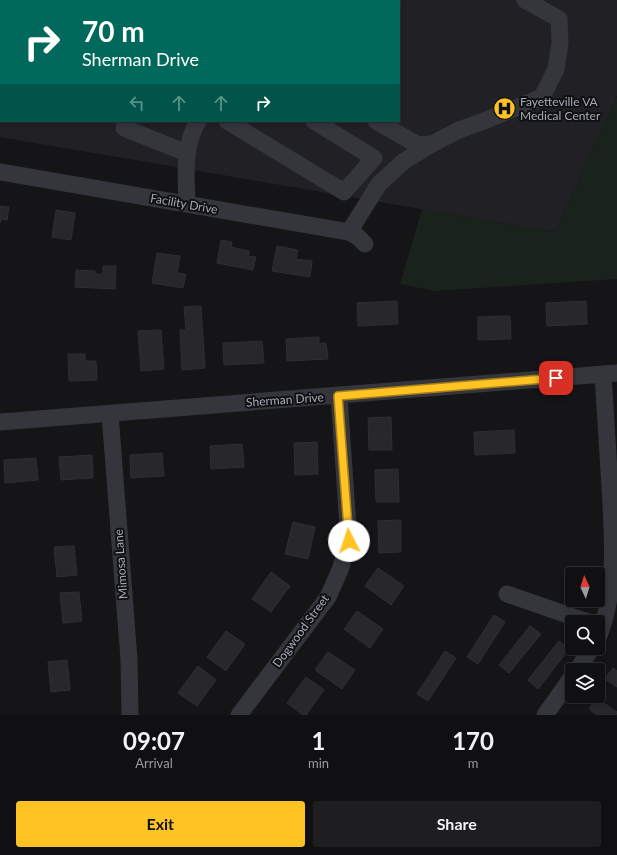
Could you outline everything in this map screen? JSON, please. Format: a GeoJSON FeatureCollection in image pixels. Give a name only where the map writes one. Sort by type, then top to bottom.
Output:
{"type":"FeatureCollection","features":[{"type":"Feature","properties":{"kind":"street"},"geometry":{"type":"LineString","coordinates":[[525,0],[559,19]]}},
{"type":"Feature","properties":{"kind":"street"},"geometry":{"type":"LineString","coordinates":[[349,232],[379,184],[404,161],[459,130],[490,119],[542,97],[556,68],[560,42],[559,19],[550,0]]}},
{"type":"Feature","properties":{"kind":"street"},"geometry":{"type":"LineString","coordinates":[[187,204],[187,153],[198,122]]}},
{"type":"Feature","properties":{"kind":"street"},"geometry":{"type":"LineString","coordinates":[[229,122],[344,192],[374,158]]}},
{"type":"Feature","properties":{"kind":"street"},"geometry":{"type":"LineString","coordinates":[[316,122],[393,171]]}},
{"type":"Feature","properties":{"kind":"street"},"geometry":{"type":"LineString","coordinates":[[378,122],[418,145],[432,144]]}},
{"type":"Feature","properties":{"kind":"street"},"geometry":{"type":"LineString","coordinates":[[124,128],[187,153]]}},
{"type":"Feature","properties":{"kind":"street","name":"Facility Drive"},"geometry":{"type":"LineString","coordinates":[[0,172],[349,232],[358,237],[365,244]]}},
{"type":"Feature","properties":{"kind":"street"},"geometry":{"type":"LineString","coordinates":[[602,615],[613,590],[614,551],[610,374]]}},
{"type":"Feature","properties":{"kind":"street","name":"Sherman Drive"},"geometry":{"type":"LineString","coordinates":[[0,422],[610,374]]}},
{"type":"Feature","properties":{"kind":"street","name":"Dogwood Street"},"geometry":{"type":"LineString","coordinates":[[239,715],[328,597],[340,570],[349,541],[338,396]]}},
{"type":"Feature","properties":{"kind":"street","name":"Mimosa Lane"},"geometry":{"type":"LineString","coordinates":[[110,414],[129,659],[130,715]]}},
{"type":"Feature","properties":{"kind":"street"},"geometry":{"type":"LineString","coordinates":[[506,594],[565,616]]}},
{"type":"Feature","properties":{"kind":"street"},"geometry":{"type":"LineString","coordinates":[[545,715],[565,687]]}},
{"type":"Feature","properties":{"kind":"shaded area","name":"Fayetteville VA Medical Center"},"geometry":{"type":"Polygon","coordinates":[[[400,0],[617,0],[617,96],[555,232],[0,137],[0,122],[400,122],[400,0]]]}},
{"type":"Feature","properties":{"kind":"shaded area"},"geometry":{"type":"Polygon","coordinates":[[[617,96],[617,279],[435,291],[400,284],[422,209],[555,232],[617,96]]]}},
{"type":"Feature","properties":{"kind":"building"},"geometry":{"type":"Polygon","coordinates":[[[0,206],[9,207],[7,220],[1,219],[0,223],[0,206]]]}},
{"type":"Feature","properties":{"kind":"building"},"geometry":{"type":"Polygon","coordinates":[[[56,210],[75,213],[71,240],[52,237],[56,210]]]}},
{"type":"Feature","properties":{"kind":"building"},"geometry":{"type":"Polygon","coordinates":[[[221,240],[232,242],[231,247],[249,251],[248,256],[256,257],[253,270],[217,263],[221,240]]]}},
{"type":"Feature","properties":{"kind":"building"},"geometry":{"type":"Polygon","coordinates":[[[277,246],[298,250],[296,259],[312,261],[310,277],[272,271],[277,246]]]}},
{"type":"Feature","properties":{"kind":"building"},"geometry":{"type":"Polygon","coordinates":[[[157,253],[180,256],[177,273],[186,274],[183,288],[152,283],[157,253]]]}},
{"type":"Feature","properties":{"kind":"building"},"geometry":{"type":"Polygon","coordinates":[[[103,266],[116,266],[115,289],[75,287],[76,270],[95,271],[95,274],[103,274],[103,266]]]}},
{"type":"Feature","properties":{"kind":"building"},"geometry":{"type":"Polygon","coordinates":[[[397,301],[398,324],[358,326],[357,303],[397,301]]]}},
{"type":"Feature","properties":{"kind":"building"},"geometry":{"type":"Polygon","coordinates":[[[586,301],[587,324],[547,326],[546,303],[586,301]]]}},
{"type":"Feature","properties":{"kind":"building"},"geometry":{"type":"Polygon","coordinates":[[[201,306],[205,368],[182,370],[180,330],[186,330],[184,307],[201,306]]]}},
{"type":"Feature","properties":{"kind":"building"},"geometry":{"type":"Polygon","coordinates":[[[510,316],[511,339],[478,340],[478,317],[510,316]]]}},
{"type":"Feature","properties":{"kind":"building"},"geometry":{"type":"Polygon","coordinates":[[[161,330],[164,369],[141,371],[138,331],[161,330]]]}},
{"type":"Feature","properties":{"kind":"building"},"geometry":{"type":"Polygon","coordinates":[[[319,337],[319,344],[326,343],[328,359],[287,361],[286,339],[319,337]]]}},
{"type":"Feature","properties":{"kind":"building"},"geometry":{"type":"Polygon","coordinates":[[[262,341],[264,363],[224,365],[223,343],[262,341]]]}},
{"type":"Feature","properties":{"kind":"building"},"geometry":{"type":"Polygon","coordinates":[[[68,354],[85,354],[85,361],[96,361],[97,380],[69,381],[68,354]]]}},
{"type":"Feature","properties":{"kind":"building"},"geometry":{"type":"Polygon","coordinates":[[[391,417],[392,450],[369,450],[368,418],[391,417]]]}},
{"type":"Feature","properties":{"kind":"building"},"geometry":{"type":"Polygon","coordinates":[[[514,430],[515,453],[475,455],[474,432],[514,430]]]}},
{"type":"Feature","properties":{"kind":"building"},"geometry":{"type":"Polygon","coordinates":[[[317,442],[318,474],[295,475],[294,443],[317,442]]]}},
{"type":"Feature","properties":{"kind":"building"},"geometry":{"type":"Polygon","coordinates":[[[242,444],[244,467],[211,469],[210,446],[242,444]]]}},
{"type":"Feature","properties":{"kind":"building"},"geometry":{"type":"Polygon","coordinates":[[[162,453],[164,476],[131,478],[130,455],[162,453]]]}},
{"type":"Feature","properties":{"kind":"building"},"geometry":{"type":"Polygon","coordinates":[[[92,455],[93,478],[61,480],[59,457],[92,455]]]}},
{"type":"Feature","properties":{"kind":"building"},"geometry":{"type":"Polygon","coordinates":[[[36,458],[38,480],[5,483],[4,460],[36,458]]]}},
{"type":"Feature","properties":{"kind":"building"},"geometry":{"type":"Polygon","coordinates":[[[398,469],[399,502],[376,502],[375,470],[398,469]]]}},
{"type":"Feature","properties":{"kind":"building"},"geometry":{"type":"Polygon","coordinates":[[[401,520],[401,552],[379,553],[378,521],[401,520]]]}},
{"type":"Feature","properties":{"kind":"building"},"geometry":{"type":"Polygon","coordinates":[[[293,522],[315,527],[308,559],[285,554],[293,522]]]}},
{"type":"Feature","properties":{"kind":"building"},"geometry":{"type":"Polygon","coordinates":[[[74,546],[77,575],[57,577],[54,547],[74,546]]]}},
{"type":"Feature","properties":{"kind":"building"},"geometry":{"type":"Polygon","coordinates":[[[378,568],[404,586],[391,605],[365,586],[378,568]]]}},
{"type":"Feature","properties":{"kind":"building"},"geometry":{"type":"Polygon","coordinates":[[[271,572],[290,586],[271,612],[252,599],[271,572]]]}},
{"type":"Feature","properties":{"kind":"building"},"geometry":{"type":"Polygon","coordinates":[[[79,592],[82,621],[63,623],[60,593],[79,592]]]}},
{"type":"Feature","properties":{"kind":"building"},"geometry":{"type":"Polygon","coordinates":[[[357,611],[383,629],[370,648],[344,629],[357,611]]]}},
{"type":"Feature","properties":{"kind":"building"},"geometry":{"type":"Polygon","coordinates":[[[494,615],[505,622],[478,664],[467,657],[494,615]]]}},
{"type":"Feature","properties":{"kind":"building"},"geometry":{"type":"Polygon","coordinates":[[[530,626],[541,634],[509,673],[499,665],[530,626]]]}},
{"type":"Feature","properties":{"kind":"building"},"geometry":{"type":"Polygon","coordinates":[[[226,631],[245,644],[226,671],[207,657],[226,631]]]}},
{"type":"Feature","properties":{"kind":"building"},"geometry":{"type":"Polygon","coordinates":[[[559,641],[565,646],[565,654],[538,689],[528,680],[559,641]]]}},
{"type":"Feature","properties":{"kind":"building"},"geometry":{"type":"Polygon","coordinates":[[[445,651],[456,658],[428,701],[417,694],[445,651]]]}},
{"type":"Feature","properties":{"kind":"building"},"geometry":{"type":"Polygon","coordinates":[[[328,652],[355,670],[342,689],[315,670],[328,652]]]}},
{"type":"Feature","properties":{"kind":"building"},"geometry":{"type":"Polygon","coordinates":[[[67,660],[70,690],[51,692],[48,662],[67,660]]]}},
{"type":"Feature","properties":{"kind":"building"},"geometry":{"type":"Polygon","coordinates":[[[198,666],[216,680],[197,706],[178,693],[198,666]]]}},
{"type":"Feature","properties":{"kind":"building"},"geometry":{"type":"Polygon","coordinates":[[[613,668],[617,671],[617,687],[605,679],[613,668]]]}},
{"type":"Feature","properties":{"kind":"building"},"geometry":{"type":"Polygon","coordinates":[[[306,677],[324,690],[306,715],[303,715],[287,703],[306,677]]]}},
{"type":"Feature","properties":{"kind":"building"},"geometry":{"type":"Polygon","coordinates":[[[593,703],[604,703],[617,712],[617,715],[597,715],[589,709],[593,703]]]}},
{"type":"Feature","properties":{"kind":"place","name":"Fayetteville VA Medical Center"},"geometry":{"type":"Point","coordinates":[505,109]}},
{"type":"Feature","properties":{"kind":"route"},"geometry":{"type":"LineString","coordinates":[[349,541],[338,396],[556,378]]}}]}
